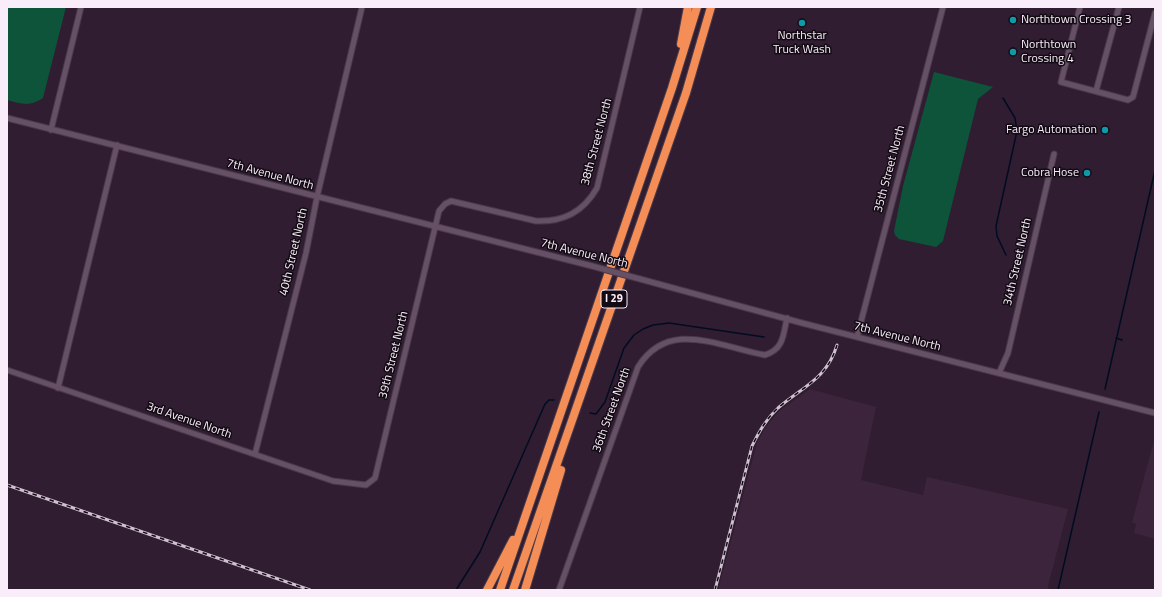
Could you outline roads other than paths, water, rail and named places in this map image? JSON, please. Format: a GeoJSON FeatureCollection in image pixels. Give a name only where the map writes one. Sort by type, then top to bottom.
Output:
{"type":"FeatureCollection","features":[{"type":"Feature","properties":{"kind":"highway"},"geometry":{"type":"LineString","coordinates":[[672,88],[688,7]]}},
{"type":"Feature","properties":{"kind":"highway","name":"I 29"},"geometry":{"type":"LineString","coordinates":[[500,590],[672,88],[697,7]]}},
{"type":"Feature","properties":{"kind":"highway","name":"I 29"},"geometry":{"type":"LineString","coordinates":[[513,590],[686,93],[713,7]]}},
{"type":"Feature","properties":{"kind":"highway"},"geometry":{"type":"LineString","coordinates":[[525,590],[570,439],[582,392]]}},
{"type":"Feature","properties":{"kind":"highway"},"geometry":{"type":"LineString","coordinates":[[487,590],[526,514]]}},
{"type":"Feature","properties":{"kind":"street"},"geometry":{"type":"LineString","coordinates":[[51,130],[81,7]]}},
{"type":"Feature","properties":{"kind":"street","name":"40th Street North"},"geometry":{"type":"LineString","coordinates":[[255,454],[306,253],[317,197],[362,7]]}},
{"type":"Feature","properties":{"kind":"street","name":"38th Street North"},"geometry":{"type":"LineString","coordinates":[[434,226],[439,211],[445,204],[451,201],[541,221],[558,219],[582,209],[597,188],[640,7]]}},
{"type":"Feature","properties":{"kind":"street","name":"35th Street North"},"geometry":{"type":"LineString","coordinates":[[857,337],[943,7]]}},
{"type":"Feature","properties":{"kind":"street"},"geometry":{"type":"LineString","coordinates":[[1080,7],[1061,82],[1130,99],[1133,97],[1155,13]]}},
{"type":"Feature","properties":{"kind":"street"},"geometry":{"type":"LineString","coordinates":[[1096,91],[1119,7]]}},
{"type":"Feature","properties":{"kind":"street","name":"7th Avenue North"},"geometry":{"type":"LineString","coordinates":[[7,118],[640,278],[857,337],[1155,413]]}},
{"type":"Feature","properties":{"kind":"street"},"geometry":{"type":"LineString","coordinates":[[58,388],[117,145]]}},
{"type":"Feature","properties":{"kind":"street","name":"34th Street North"},"geometry":{"type":"LineString","coordinates":[[999,373],[1008,353],[1054,154]]}},
{"type":"Feature","properties":{"kind":"street","name":"39th Street North"},"geometry":{"type":"LineString","coordinates":[[366,486],[375,478],[434,226]]}},
{"type":"Feature","properties":{"kind":"street","name":"36th Street North"},"geometry":{"type":"LineString","coordinates":[[559,590],[638,367],[644,357],[657,345],[678,338],[691,339],[765,355],[779,348],[787,318]]}},
{"type":"Feature","properties":{"kind":"street","name":"3rd Avenue North"},"geometry":{"type":"LineString","coordinates":[[7,370],[333,481],[366,486]]}},
{"type":"Feature","properties":{"kind":"waterway"},"geometry":{"type":"LineString","coordinates":[[1003,98],[1015,118],[1017,131],[996,226],[997,236],[1006,255]]}},
{"type":"Feature","properties":{"kind":"waterway"},"geometry":{"type":"LineString","coordinates":[[1105,389],[1155,170]]}},
{"type":"Feature","properties":{"kind":"waterway"},"geometry":{"type":"LineString","coordinates":[[590,413],[596,414],[605,402],[624,348],[634,335],[643,329],[653,325],[669,323],[764,337]]}},
{"type":"Feature","properties":{"kind":"waterway"},"geometry":{"type":"LineString","coordinates":[[1116,338],[1122,340]]}},
{"type":"Feature","properties":{"kind":"waterway"},"geometry":{"type":"LineString","coordinates":[[456,590],[480,552],[545,404],[549,400],[554,400]]}},
{"type":"Feature","properties":{"kind":"waterway"},"geometry":{"type":"LineString","coordinates":[[1058,590],[1099,412]]}},
{"type":"Feature","properties":{"kind":"railway"},"geometry":{"type":"LineString","coordinates":[[715,590],[752,446],[763,426],[774,412],[813,381],[827,366],[833,357],[837,345]]}},
{"type":"Feature","properties":{"kind":"railway"},"geometry":{"type":"LineString","coordinates":[[7,485],[310,590]]}},
{"type":"Feature","properties":{"kind":"place","name":"Northtown Crossing 3"},"geometry":{"type":"Point","coordinates":[1013,20]}},
{"type":"Feature","properties":{"kind":"place","name":"Northstar Truck Wash"},"geometry":{"type":"Point","coordinates":[802,23]}},
{"type":"Feature","properties":{"kind":"place","name":"Northtown Crossing 4"},"geometry":{"type":"Point","coordinates":[1013,52]}},
{"type":"Feature","properties":{"kind":"place","name":"Fargo Automation"},"geometry":{"type":"Point","coordinates":[1105,130]}},
{"type":"Feature","properties":{"kind":"place","name":"Cobra Hose"},"geometry":{"type":"Point","coordinates":[1087,173]}}]}
